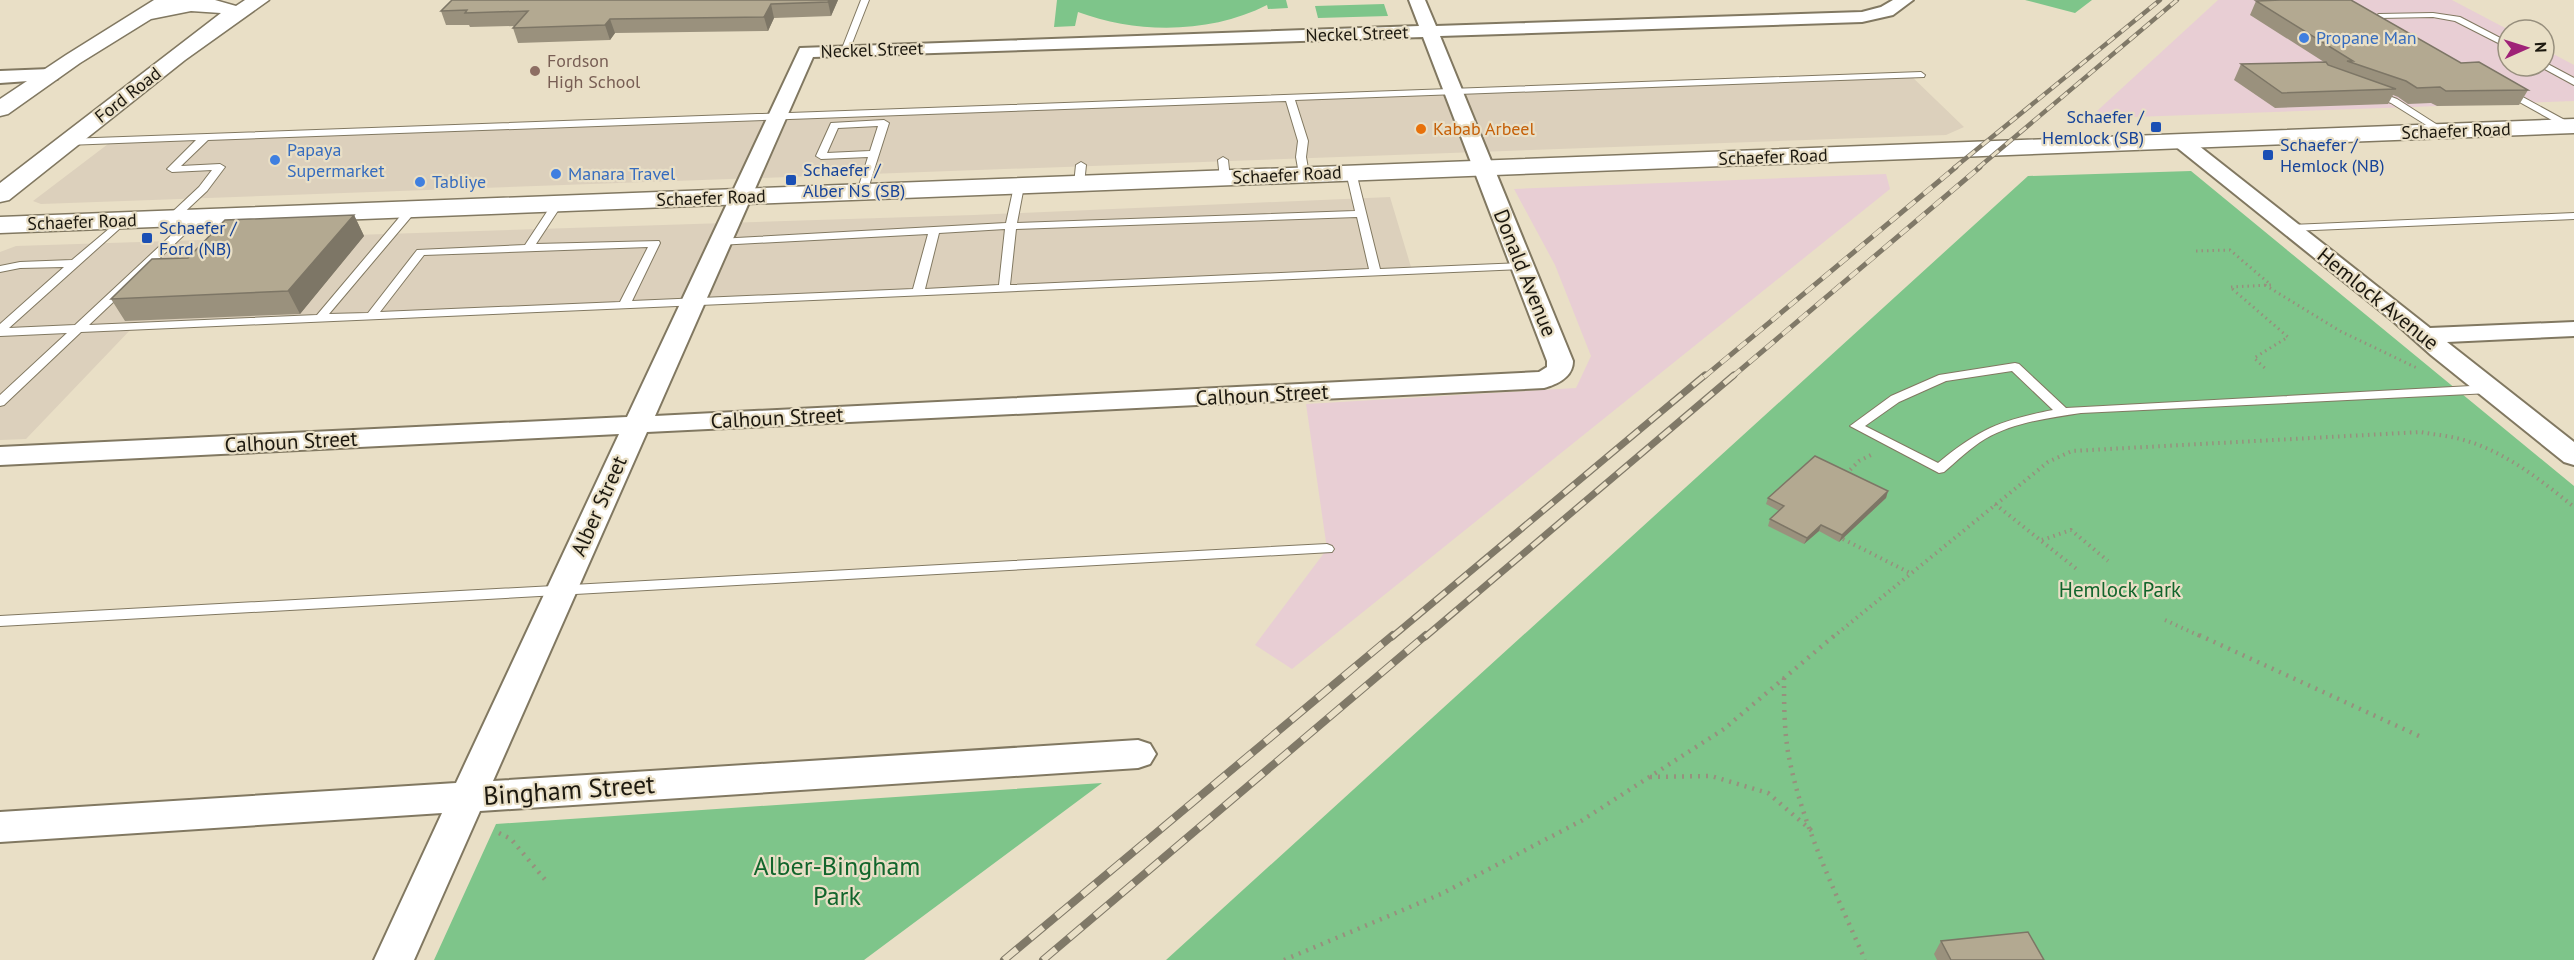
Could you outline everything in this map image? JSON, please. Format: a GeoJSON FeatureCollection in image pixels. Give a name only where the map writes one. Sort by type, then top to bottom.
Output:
{"type":"FeatureCollection","features":[{"type":"Feature","properties":{"kind":"main road"},"geometry":{"type":"LineString","coordinates":[[0,109],[126,24],[168,0]]}},
{"type":"Feature","properties":{"kind":"main road","name":"Ford Road"},"geometry":{"type":"LineString","coordinates":[[0,195],[229,18],[258,0]]}},
{"type":"Feature","properties":{"kind":"main road"},"geometry":{"type":"LineString","coordinates":[[126,24],[162,9],[200,4],[227,7],[232,11],[229,18]]}},
{"type":"Feature","properties":{"kind":"main road","name":"Schaefer Road"},"geometry":{"type":"LineString","coordinates":[[0,225],[1019,186],[1080,175],[1224,169],[1304,174],[2571,126]]}},
{"type":"Feature","properties":{"kind":"street","name":"Donald Avenue"},"geometry":{"type":"LineString","coordinates":[[1417,0],[1560,361],[1560,369],[1552,376]]}},
{"type":"Feature","properties":{"kind":"street","name":"Neckel Street"},"geometry":{"type":"LineString","coordinates":[[806,52],[1862,16],[1887,11],[1905,0]]}},
{"type":"Feature","properties":{"kind":"street","name":"Alber Street"},"geometry":{"type":"LineString","coordinates":[[394,960],[738,197],[806,52]]}},
{"type":"Feature","properties":{"kind":"street"},"geometry":{"type":"LineString","coordinates":[[0,77],[50,75]]}},
{"type":"Feature","properties":{"kind":"street","name":"Hemlock Avenue"},"geometry":{"type":"LineString","coordinates":[[2182,142],[2574,456]]}},
{"type":"Feature","properties":{"kind":"street"},"geometry":{"type":"LineString","coordinates":[[2425,336],[2574,329]]}},
{"type":"Feature","properties":{"kind":"street","name":"Calhoun Street"},"geometry":{"type":"LineString","coordinates":[[0,456],[1534,382],[1552,376]]}},
{"type":"Feature","properties":{"kind":"street","name":"Bingham Street"},"geometry":{"type":"LineString","coordinates":[[0,827],[1138,754]]}},
{"type":"Feature","properties":{"kind":"lane"},"geometry":{"type":"LineString","coordinates":[[845,51],[865,0]]}},
{"type":"Feature","properties":{"kind":"lane"},"geometry":{"type":"LineString","coordinates":[[2369,11],[2399,28]]}},
{"type":"Feature","properties":{"kind":"lane"},"geometry":{"type":"LineString","coordinates":[[2379,16],[2433,15],[2457,19],[2496,39]]}},
{"type":"Feature","properties":{"kind":"lane"},"geometry":{"type":"LineString","coordinates":[[2556,72],[2574,82]]}},
{"type":"Feature","properties":{"kind":"lane"},"geometry":{"type":"LineString","coordinates":[[67,142],[1921,75]]}},
{"type":"Feature","properties":{"kind":"lane"},"geometry":{"type":"LineString","coordinates":[[2500,87],[2571,126]]}},
{"type":"Feature","properties":{"kind":"lane"},"geometry":{"type":"LineString","coordinates":[[2365,90],[2394,101],[2442,131]]}},
{"type":"Feature","properties":{"kind":"lane"},"geometry":{"type":"LineString","coordinates":[[1290,99],[1303,141],[1301,157],[1304,174]]}},
{"type":"Feature","properties":{"kind":"lane"},"geometry":{"type":"LineString","coordinates":[[862,192],[875,154],[884,123],[834,125],[821,156],[875,154]]}},
{"type":"Feature","properties":{"kind":"lane"},"geometry":{"type":"LineString","coordinates":[[172,218],[203,189],[220,167],[172,169],[205,137]]}},
{"type":"Feature","properties":{"kind":"lane"},"geometry":{"type":"LineString","coordinates":[[1351,172],[1375,272]]}},
{"type":"Feature","properties":{"kind":"lane"},"geometry":{"type":"LineString","coordinates":[[1004,288],[1011,226],[1019,186]]}},
{"type":"Feature","properties":{"kind":"lane"},"geometry":{"type":"LineString","coordinates":[[528,248],[558,203]]}},
{"type":"Feature","properties":{"kind":"lane"},"geometry":{"type":"LineString","coordinates":[[320,318],[411,209]]}},
{"type":"Feature","properties":{"kind":"lane"},"geometry":{"type":"LineString","coordinates":[[718,242],[1011,226],[1361,214]]}},
{"type":"Feature","properties":{"kind":"lane"},"geometry":{"type":"LineString","coordinates":[[2291,228],[2574,216]]}},
{"type":"Feature","properties":{"kind":"lane"},"geometry":{"type":"LineString","coordinates":[[0,402],[197,217]]}},
{"type":"Feature","properties":{"kind":"lane"},"geometry":{"type":"LineString","coordinates":[[0,331],[123,220]]}},
{"type":"Feature","properties":{"kind":"lane"},"geometry":{"type":"LineString","coordinates":[[918,292],[934,230]]}},
{"type":"Feature","properties":{"kind":"lane"},"geometry":{"type":"LineString","coordinates":[[371,316],[421,252],[655,243],[624,305]]}},
{"type":"Feature","properties":{"kind":"lane"},"geometry":{"type":"LineString","coordinates":[[0,269],[20,265],[76,262]]}},
{"type":"Feature","properties":{"kind":"lane"},"geometry":{"type":"LineString","coordinates":[[0,331],[1522,266]]}},
{"type":"Feature","properties":{"kind":"lane"},"geometry":{"type":"LineString","coordinates":[[2063,412],[2015,367],[1943,378],[1895,399],[1856,426],[1939,469],[1987,432],[2040,415],[2490,389]]}},
{"type":"Feature","properties":{"kind":"lane"},"geometry":{"type":"LineString","coordinates":[[0,621],[1328,549]]}},
{"type":"Feature","properties":{"kind":"path"},"geometry":{"type":"LineString","coordinates":[[2196,251],[2230,250],[2271,285],[2230,287],[2288,337],[2254,358],[2267,370]]}},
{"type":"Feature","properties":{"kind":"path"},"geometry":{"type":"LineString","coordinates":[[2265,285],[2298,308],[2361,343],[2421,370]]}},
{"type":"Feature","properties":{"kind":"path"},"geometry":{"type":"LineString","coordinates":[[1284,960],[1441,894],[1581,821],[1650,777],[1724,729],[1995,504],[2048,462],[2072,451],[2421,432],[2468,442],[2505,459],[2550,487],[2574,507]]}},
{"type":"Feature","properties":{"kind":"path"},"geometry":{"type":"LineString","coordinates":[[1843,477],[1858,461],[1877,452]]}},
{"type":"Feature","properties":{"kind":"path"},"geometry":{"type":"LineString","coordinates":[[1995,504],[2079,571]]}},
{"type":"Feature","properties":{"kind":"path"},"geometry":{"type":"LineString","coordinates":[[2042,541],[2071,530],[2108,561]]}},
{"type":"Feature","properties":{"kind":"path"},"geometry":{"type":"LineString","coordinates":[[1843,539],[1910,573]]}},
{"type":"Feature","properties":{"kind":"path"},"geometry":{"type":"LineString","coordinates":[[2165,620],[2419,736]]}},
{"type":"Feature","properties":{"kind":"path"},"geometry":{"type":"LineString","coordinates":[[1784,678],[1784,711],[1791,765],[1826,870],[1865,960]]}},
{"type":"Feature","properties":{"kind":"path"},"geometry":{"type":"LineString","coordinates":[[1650,777],[1712,776],[1768,792],[1813,831]]}},
{"type":"Feature","properties":{"kind":"path"},"geometry":{"type":"LineString","coordinates":[[499,833],[511,839],[547,882]]}},
{"type":"Feature","properties":{"kind":"shaded area"},"geometry":{"type":"Polygon","coordinates":[[[2218,0],[2452,0],[2496,23],[2496,78],[2556,78],[2556,55],[2574,65],[2574,101],[2106,118],[2097,111],[2218,0]]]}},
{"type":"Feature","properties":{"kind":"shaded area"},"geometry":{"type":"Polygon","coordinates":[[[1908,73],[1964,127],[1946,135],[41,204],[33,201],[112,141],[1908,73]]]}},
{"type":"Feature","properties":{"kind":"shaded area"},"geometry":{"type":"Polygon","coordinates":[[[1886,174],[1890,189],[1292,669],[1255,645],[1327,549],[1306,404],[1576,388],[1591,356],[1555,265],[1514,189],[1886,174]]]}},
{"type":"Feature","properties":{"kind":"shaded area"},"geometry":{"type":"Polygon","coordinates":[[[1390,197],[1411,267],[134,326],[26,439],[0,440],[0,252],[16,246],[974,215],[1390,197]]]}},
{"type":"Feature","properties":{"kind":"green space"},"geometry":{"type":"Polygon","coordinates":[[[1057,0],[1286,0],[1288,8],[1268,9],[1267,5],[1245,15],[1222,21],[1173,28],[1124,24],[1078,12],[1075,26],[1054,27],[1057,0]]]}},
{"type":"Feature","properties":{"kind":"green space"},"geometry":{"type":"Polygon","coordinates":[[[2025,0],[2092,0],[2075,13],[2025,0]]]}},
{"type":"Feature","properties":{"kind":"green space"},"geometry":{"type":"Polygon","coordinates":[[[1384,4],[1388,16],[1318,18],[1315,6],[1384,4]]]}},
{"type":"Feature","properties":{"kind":"green space","name":"Hemlock Park"},"geometry":{"type":"Polygon","coordinates":[[[2191,171],[2574,486],[2574,960],[1166,960],[2028,176],[2191,171]]]}},
{"type":"Feature","properties":{"kind":"green space","name":"Alber-Bingham Park"},"geometry":{"type":"Polygon","coordinates":[[[1102,783],[864,960],[434,960],[496,824],[1102,783]]]}},
{"type":"Feature","properties":{"kind":"building"},"geometry":{"type":"Polygon","coordinates":[[[452,0],[829,0],[828,2],[771,4],[764,17],[610,19],[605,25],[513,28],[528,11],[465,13],[467,10],[441,11],[452,0]]]}},
{"type":"Feature","properties":{"kind":"building"},"geometry":{"type":"Polygon","coordinates":[[[2351,0],[2461,63],[2479,62],[2496,72],[2496,78],[2507,78],[2528,90],[2446,91],[2440,87],[2417,88],[2406,81],[2347,61],[2353,61],[2256,1],[2351,0]]]}},
{"type":"Feature","properties":{"kind":"building"},"geometry":{"type":"Polygon","coordinates":[[[2326,62],[2328,65],[2396,89],[2282,93],[2241,64],[2326,62]]]}},
{"type":"Feature","properties":{"kind":"building"},"geometry":{"type":"Polygon","coordinates":[[[354,215],[288,291],[111,299],[152,259],[188,258],[225,220],[354,215]]]}},
{"type":"Feature","properties":{"kind":"building"},"geometry":{"type":"Polygon","coordinates":[[[1815,456],[1888,491],[1842,535],[1821,525],[1807,538],[1770,519],[1784,506],[1768,498],[1815,456]]]}},
{"type":"Feature","properties":{"kind":"building"},"geometry":{"type":"Polygon","coordinates":[[[2028,932],[2044,960],[1951,960],[1941,941],[2028,932]]]}},
{"type":"Feature","properties":{"kind":"railway"},"geometry":{"type":"LineString","coordinates":[[1954,168],[2160,0]]}},
{"type":"Feature","properties":{"kind":"railway"},"geometry":{"type":"LineString","coordinates":[[1978,168],[2177,0]]}},
{"type":"Feature","properties":{"kind":"railway"},"geometry":{"type":"LineString","coordinates":[[1704,377],[1956,167]]}},
{"type":"Feature","properties":{"kind":"railway"},"geometry":{"type":"LineString","coordinates":[[1732,377],[1980,167]]}},
{"type":"Feature","properties":{"kind":"railway"},"geometry":{"type":"LineString","coordinates":[[1392,637],[1705,375]]}},
{"type":"Feature","properties":{"kind":"railway"},"geometry":{"type":"LineString","coordinates":[[1425,637],[1734,375]]}},
{"type":"Feature","properties":{"kind":"railway"},"geometry":{"type":"LineString","coordinates":[[1004,960],[1393,635]]}},
{"type":"Feature","properties":{"kind":"railway"},"geometry":{"type":"LineString","coordinates":[[1043,960],[1426,635]]}},
{"type":"Feature","properties":{"kind":"place","name":"Propane Man"},"geometry":{"type":"Point","coordinates":[2304,38]}},
{"type":"Feature","properties":{"kind":"place","name":"Fordson High School"},"geometry":{"type":"Point","coordinates":[535,71]}},
{"type":"Feature","properties":{"kind":"place","name":"Schaefer / Hemlock (SB)"},"geometry":{"type":"Point","coordinates":[2156,127]}},
{"type":"Feature","properties":{"kind":"place","name":"Kabab Arbeel"},"geometry":{"type":"Point","coordinates":[1421,129]}},
{"type":"Feature","properties":{"kind":"place","name":"Schaefer / Hemlock (NB)"},"geometry":{"type":"Point","coordinates":[2268,155]}},
{"type":"Feature","properties":{"kind":"place","name":"Papaya Supermarket"},"geometry":{"type":"Point","coordinates":[275,160]}},
{"type":"Feature","properties":{"kind":"place","name":"Manara Travel"},"geometry":{"type":"Point","coordinates":[556,174]}},
{"type":"Feature","properties":{"kind":"place","name":"Schaefer / Alber NS (SB)"},"geometry":{"type":"Point","coordinates":[791,180]}},
{"type":"Feature","properties":{"kind":"place","name":"Tabliye"},"geometry":{"type":"Point","coordinates":[420,182]}},
{"type":"Feature","properties":{"kind":"place","name":"Schaefer / Ford (NB)"},"geometry":{"type":"Point","coordinates":[147,238]}}]}
